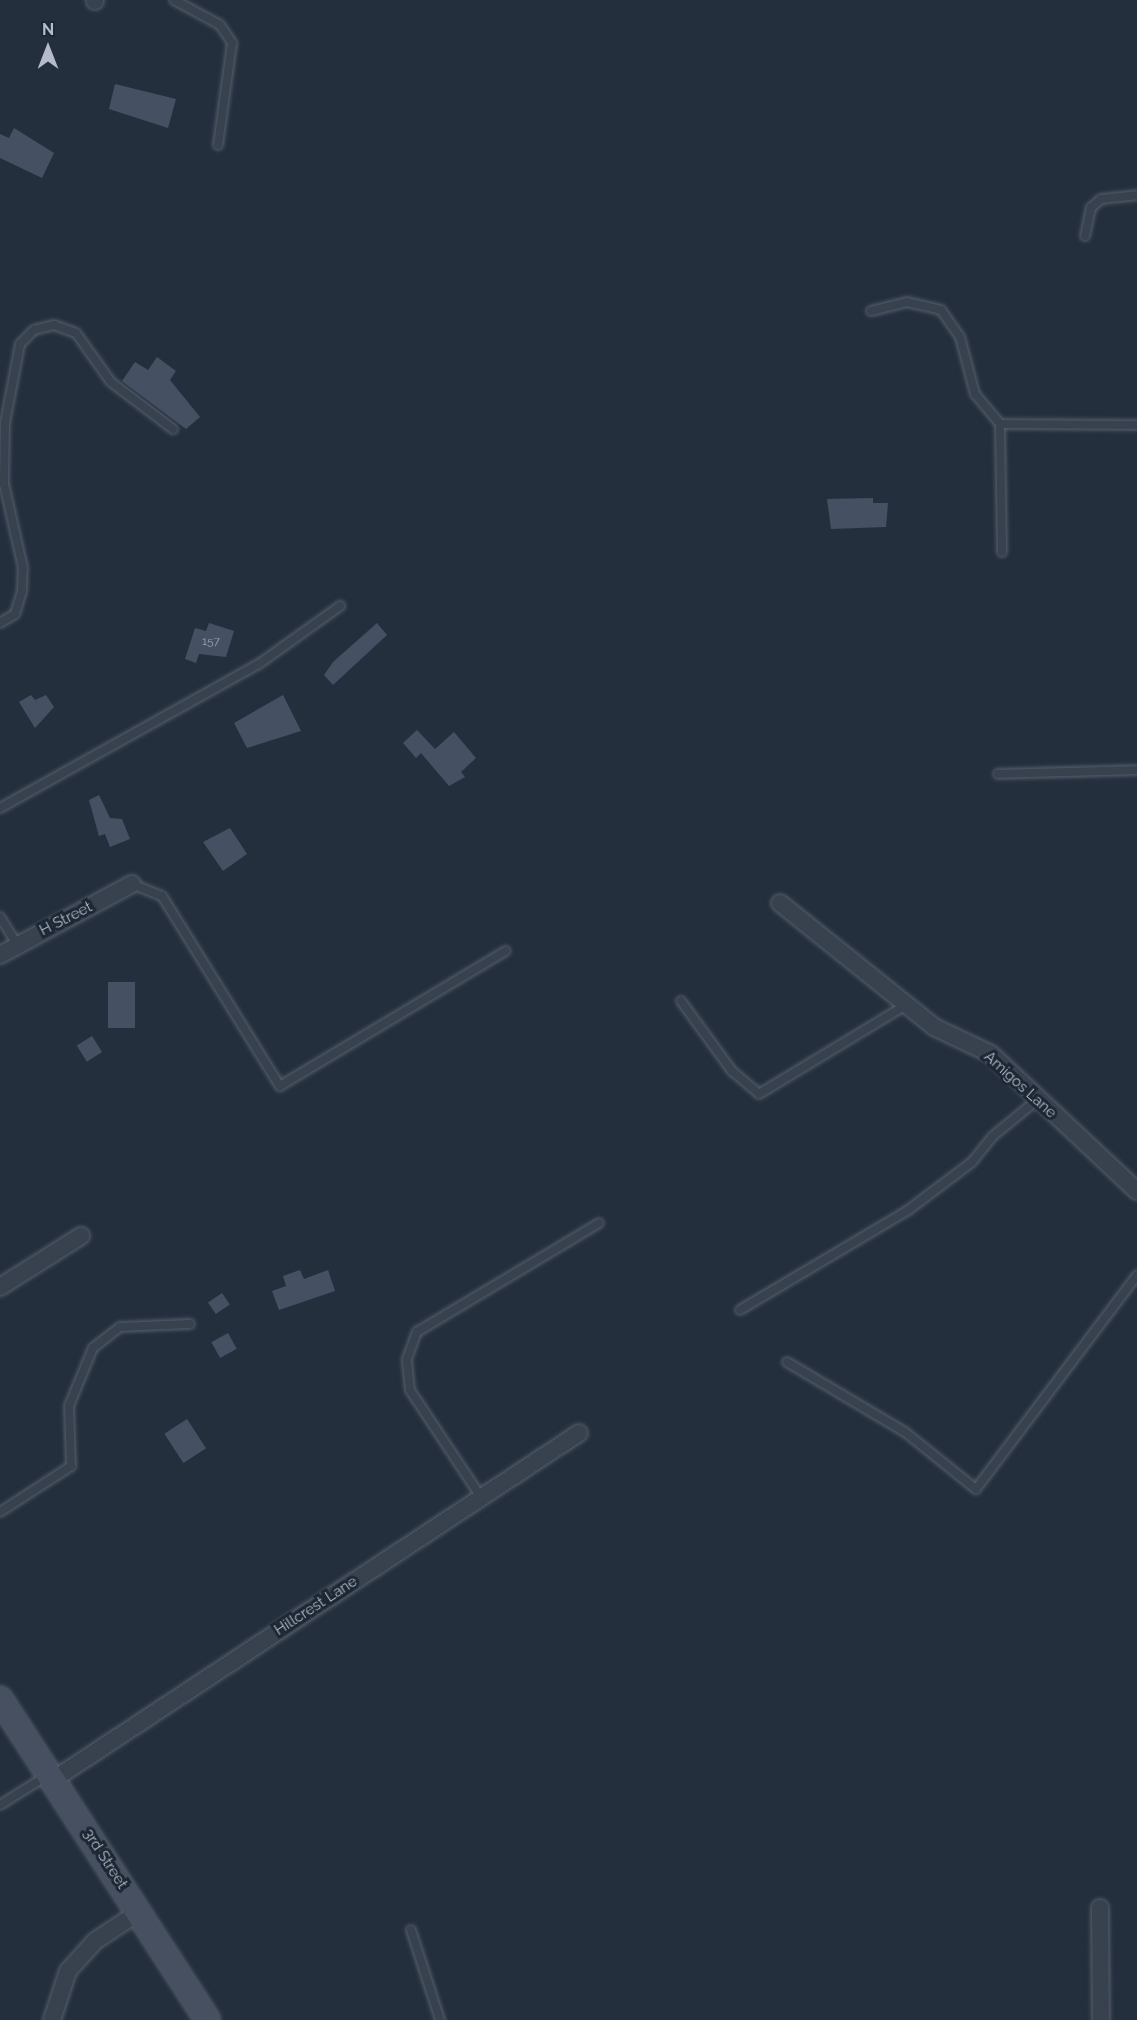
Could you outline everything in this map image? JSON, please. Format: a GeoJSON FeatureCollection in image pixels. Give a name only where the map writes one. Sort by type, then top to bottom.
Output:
{"type":"FeatureCollection","features":[{"type":"Feature","properties":{"kind":"main road","name":"3rd Street"},"geometry":{"type":"LineString","coordinates":[[0,1699],[208,2020]]}},
{"type":"Feature","properties":{"kind":"street","name":"H Street"},"geometry":{"type":"LineString","coordinates":[[0,955],[132,884]]}},
{"type":"Feature","properties":{"kind":"street","name":"Amigos Lane"},"geometry":{"type":"LineString","coordinates":[[780,903],[934,1028],[991,1054],[1037,1100],[1137,1191]]}},
{"type":"Feature","properties":{"kind":"street"},"geometry":{"type":"LineString","coordinates":[[0,1287],[81,1236]]}},
{"type":"Feature","properties":{"kind":"street","name":"Hillcrest Lane"},"geometry":{"type":"LineString","coordinates":[[51,1777],[579,1433]]}},
{"type":"Feature","properties":{"kind":"street"},"geometry":{"type":"LineString","coordinates":[[1100,1908],[1101,2020]]}},
{"type":"Feature","properties":{"kind":"street"},"geometry":{"type":"LineString","coordinates":[[52,2020],[68,1971],[95,1941],[139,1912]]}},
{"type":"Feature","properties":{"kind":"lane"},"geometry":{"type":"LineString","coordinates":[[174,0],[220,25],[232,43],[218,145]]}},
{"type":"Feature","properties":{"kind":"lane"},"geometry":{"type":"LineString","coordinates":[[1085,236],[1090,208],[1101,198],[1137,195]]}},
{"type":"Feature","properties":{"kind":"lane"},"geometry":{"type":"LineString","coordinates":[[871,310],[907,302],[941,310],[960,337],[975,394],[1000,424],[1002,552]]}},
{"type":"Feature","properties":{"kind":"lane"},"geometry":{"type":"LineString","coordinates":[[0,624],[15,614],[22,591],[23,568],[4,484],[5,423],[20,344],[34,330],[54,325],[76,333],[111,382],[173,429]]}},
{"type":"Feature","properties":{"kind":"lane"},"geometry":{"type":"LineString","coordinates":[[1000,424],[1137,424]]}},
{"type":"Feature","properties":{"kind":"lane"},"geometry":{"type":"LineString","coordinates":[[0,808],[259,664],[340,606]]}},
{"type":"Feature","properties":{"kind":"lane"},"geometry":{"type":"LineString","coordinates":[[998,774],[1137,770]]}},
{"type":"Feature","properties":{"kind":"lane"},"geometry":{"type":"LineString","coordinates":[[132,884],[162,896],[280,1086],[506,951]]}},
{"type":"Feature","properties":{"kind":"lane"},"geometry":{"type":"LineString","coordinates":[[0,917],[17,944]]}},
{"type":"Feature","properties":{"kind":"lane"},"geometry":{"type":"LineString","coordinates":[[681,1002],[732,1071],[759,1094],[906,1005]]}},
{"type":"Feature","properties":{"kind":"lane"},"geometry":{"type":"LineString","coordinates":[[740,1310],[907,1211],[972,1161],[993,1136],[1037,1100]]}},
{"type":"Feature","properties":{"kind":"lane"},"geometry":{"type":"LineString","coordinates":[[481,1497],[410,1390],[407,1359],[417,1332],[599,1223]]}},
{"type":"Feature","properties":{"kind":"lane"},"geometry":{"type":"LineString","coordinates":[[787,1362],[905,1432],[976,1489],[1137,1275]]}},
{"type":"Feature","properties":{"kind":"lane"},"geometry":{"type":"LineString","coordinates":[[0,1512],[71,1466],[69,1406],[93,1348],[120,1327],[190,1324]]}},
{"type":"Feature","properties":{"kind":"lane"},"geometry":{"type":"LineString","coordinates":[[0,1805],[51,1777]]}},
{"type":"Feature","properties":{"kind":"lane"},"geometry":{"type":"LineString","coordinates":[[411,1930],[440,2020]]}},
{"type":"Feature","properties":{"kind":"building"},"geometry":{"type":"Polygon","coordinates":[[[115,84],[176,99],[168,128],[109,109],[115,84]]]}},
{"type":"Feature","properties":{"kind":"building"},"geometry":{"type":"Polygon","coordinates":[[[14,128],[54,153],[42,178],[0,158],[0,134],[9,138],[14,128]]]}},
{"type":"Feature","properties":{"kind":"building"},"geometry":{"type":"Polygon","coordinates":[[[157,357],[176,371],[170,380],[200,417],[186,429],[122,381],[135,362],[148,370],[157,357]]]}},
{"type":"Feature","properties":{"kind":"building"},"geometry":{"type":"Polygon","coordinates":[[[873,498],[873,503],[888,503],[886,527],[831,529],[827,499],[873,498]]]}},
{"type":"Feature","properties":{"kind":"building"},"geometry":{"type":"Polygon","coordinates":[[[209,623],[234,631],[226,657],[199,654],[196,663],[185,659],[195,628],[206,631],[209,623]]]}},
{"type":"Feature","properties":{"kind":"building"},"geometry":{"type":"Polygon","coordinates":[[[377,623],[387,635],[333,685],[324,675],[333,662],[377,623]]]}},
{"type":"Feature","properties":{"kind":"building"},"geometry":{"type":"Polygon","coordinates":[[[31,695],[35,700],[46,695],[54,707],[35,728],[19,702],[31,695]]]}},
{"type":"Feature","properties":{"kind":"building"},"geometry":{"type":"Polygon","coordinates":[[[283,695],[301,731],[247,748],[234,723],[283,695]]]}},
{"type":"Feature","properties":{"kind":"building"},"geometry":{"type":"Polygon","coordinates":[[[417,730],[435,749],[454,732],[476,758],[461,772],[465,777],[449,786],[421,753],[416,758],[403,743],[417,730]]]}},
{"type":"Feature","properties":{"kind":"building"},"geometry":{"type":"Polygon","coordinates":[[[99,795],[110,818],[122,819],[130,839],[110,847],[105,834],[99,836],[89,800],[99,795]]]}},
{"type":"Feature","properties":{"kind":"building"},"geometry":{"type":"Polygon","coordinates":[[[230,828],[247,854],[223,871],[203,842],[230,828]]]}},
{"type":"Feature","properties":{"kind":"building"},"geometry":{"type":"Polygon","coordinates":[[[108,982],[135,982],[135,1028],[108,1028],[108,982]]]}},
{"type":"Feature","properties":{"kind":"building"},"geometry":{"type":"Polygon","coordinates":[[[92,1036],[102,1052],[87,1062],[77,1046],[92,1036]]]}},
{"type":"Feature","properties":{"kind":"building"},"geometry":{"type":"Polygon","coordinates":[[[300,1270],[304,1279],[328,1270],[335,1291],[279,1310],[272,1291],[286,1286],[283,1276],[300,1270]]]}},
{"type":"Feature","properties":{"kind":"building"},"geometry":{"type":"Polygon","coordinates":[[[222,1293],[230,1305],[216,1314],[208,1303],[222,1293]]]}},
{"type":"Feature","properties":{"kind":"building"},"geometry":{"type":"Polygon","coordinates":[[[228,1333],[237,1349],[220,1358],[211,1342],[228,1333]]]}},
{"type":"Feature","properties":{"kind":"building"},"geometry":{"type":"Polygon","coordinates":[[[187,1419],[206,1448],[183,1463],[164,1434],[187,1419]]]}}]}
